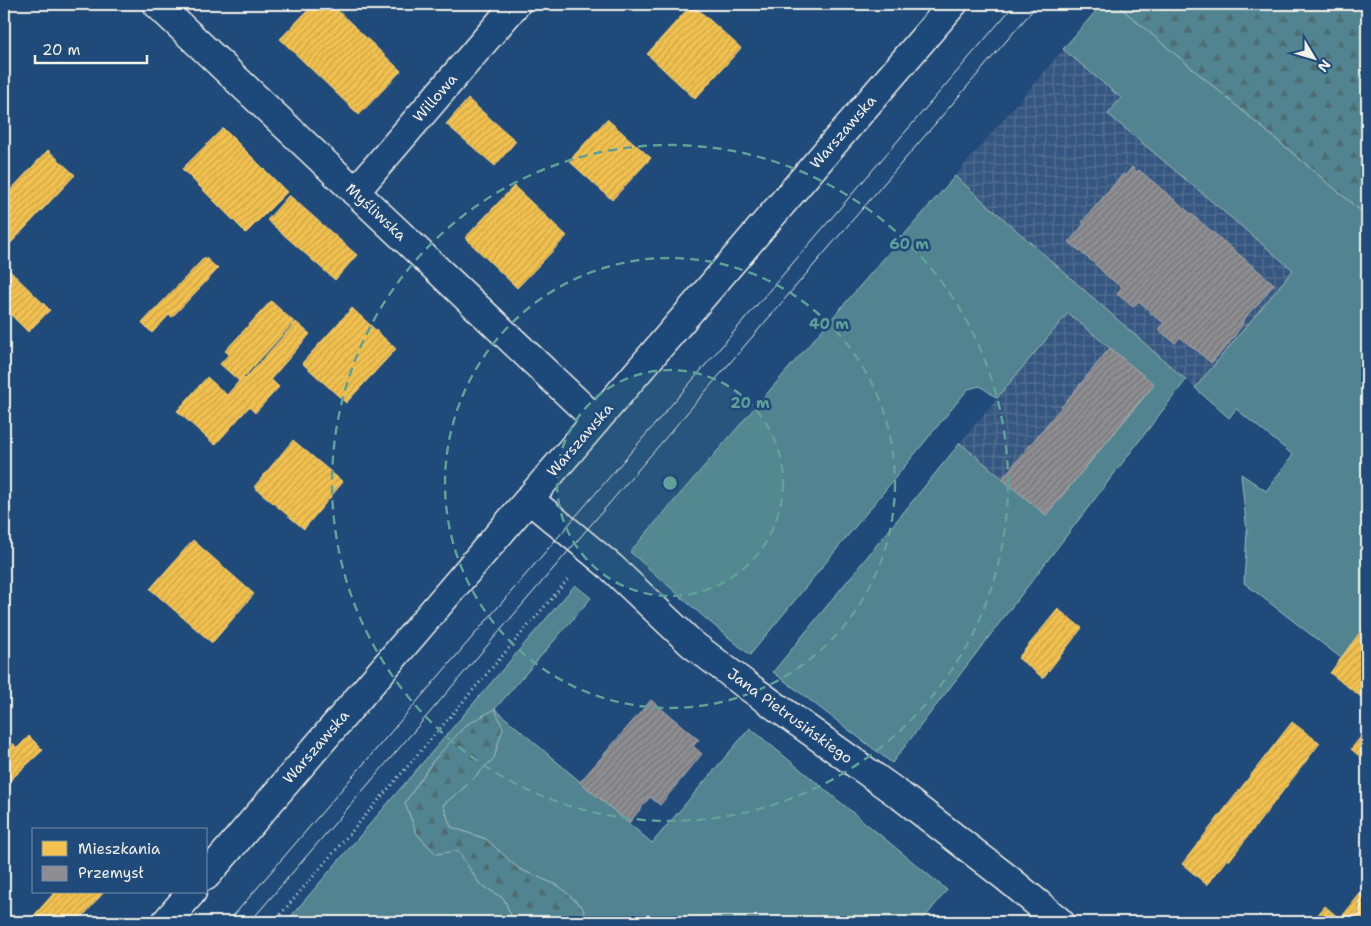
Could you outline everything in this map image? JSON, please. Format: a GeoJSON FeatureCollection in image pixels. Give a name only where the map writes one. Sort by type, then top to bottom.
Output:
{"type":"FeatureCollection","features":[{"type":"Feature","properties":{"kind":"street","name":"Myśliwska"},"geometry":{"type":"LineString","coordinates":[[158,4],[596,420]]}},
{"type":"Feature","properties":{"kind":"street","name":"Willowa"},"geometry":{"type":"LineString","coordinates":[[355,192],[516,4]]}},
{"type":"Feature","properties":{"kind":"street","name":"Warszawska"},"geometry":{"type":"LineString","coordinates":[[208,874],[953,4]]}},
{"type":"Feature","properties":{"kind":"street","name":"Jana Pietrusińskiego"},"geometry":{"type":"LineString","coordinates":[[529,499],[611,567],[692,644],[746,685],[902,796],[1060,922]]}},
{"type":"Feature","properties":{"kind":"street"},"geometry":{"type":"LineString","coordinates":[[166,922],[190,894]]}},
{"type":"Feature","properties":{"kind":"path"},"geometry":{"type":"LineString","coordinates":[[274,922],[581,564],[590,550]]}},
{"type":"Feature","properties":{"kind":"shaded area"},"geometry":{"type":"Polygon","coordinates":[[[1102,4],[1116,4],[1367,216],[1229,418],[1186,380],[1069,533],[960,443],[1085,291],[955,176],[1102,4]]]}},
{"type":"Feature","properties":{"kind":"green space"},"geometry":{"type":"Polygon","coordinates":[[[1102,4],[1116,4],[1367,216],[1367,623],[1341,658],[1244,583],[1247,532],[1241,474],[1266,491],[1293,455],[1236,409],[1229,418],[1195,388],[1293,270],[1108,114],[1121,98],[1063,49],[1102,4]]]}},
{"type":"Feature","properties":{"kind":"green space"},"geometry":{"type":"Polygon","coordinates":[[[1116,4],[1367,4],[1367,216],[1116,4]]]}},
{"type":"Feature","properties":{"kind":"green space"},"geometry":{"type":"Polygon","coordinates":[[[955,176],[1186,380],[892,763],[773,672],[960,443],[1046,515],[1154,385],[1068,313],[997,398],[980,386],[968,389],[750,655],[630,552],[955,176]]]}},
{"type":"Feature","properties":{"kind":"green space"},"geometry":{"type":"Polygon","coordinates":[[[575,585],[591,598],[495,709],[466,725],[433,761],[405,803],[417,834],[436,854],[458,850],[479,883],[504,899],[512,918],[519,922],[286,922],[575,585]]]}},
{"type":"Feature","properties":{"kind":"green space"},"geometry":{"type":"Polygon","coordinates":[[[495,709],[652,843],[750,728],[947,890],[921,922],[588,922],[582,907],[559,886],[519,869],[486,839],[451,827],[443,805],[467,785],[495,709]]]}},
{"type":"Feature","properties":{"kind":"green space"},"geometry":{"type":"Polygon","coordinates":[[[495,709],[503,728],[494,758],[467,785],[443,805],[451,827],[486,839],[519,869],[559,886],[582,907],[588,922],[519,922],[512,918],[504,899],[479,883],[458,851],[436,854],[417,834],[405,803],[433,761],[466,725],[495,709]]]}},
{"type":"Feature","properties":{"kind":"building: Mieszkania"},"geometry":{"type":"Polygon","coordinates":[[[314,4],[331,4],[401,71],[359,115],[280,39],[314,4]]]}},
{"type":"Feature","properties":{"kind":"building: Mieszkania"},"geometry":{"type":"Polygon","coordinates":[[[692,4],[741,48],[695,99],[647,54],[692,4]]]}},
{"type":"Feature","properties":{"kind":"building: Mieszkania"},"geometry":{"type":"Polygon","coordinates":[[[765,4],[781,4],[774,12],[765,4]]]}},
{"type":"Feature","properties":{"kind":"building: Mieszkania"},"geometry":{"type":"Polygon","coordinates":[[[468,99],[516,141],[495,166],[446,124],[468,99]]]}},
{"type":"Feature","properties":{"kind":"building: Mieszkania"},"geometry":{"type":"Polygon","coordinates":[[[607,119],[651,158],[612,200],[569,161],[607,119]]]}},
{"type":"Feature","properties":{"kind":"building: Mieszkania"},"geometry":{"type":"Polygon","coordinates":[[[223,128],[287,192],[246,233],[182,169],[223,128]]]}},
{"type":"Feature","properties":{"kind":"building: Mieszkania"},"geometry":{"type":"Polygon","coordinates":[[[48,150],[75,175],[10,244],[4,239],[4,197],[48,150]]]}},
{"type":"Feature","properties":{"kind":"building: Mieszkania"},"geometry":{"type":"Polygon","coordinates":[[[514,186],[567,236],[517,288],[465,238],[514,186]]]}},
{"type":"Feature","properties":{"kind":"building: Mieszkania"},"geometry":{"type":"Polygon","coordinates":[[[289,195],[357,255],[335,280],[267,220],[289,195]]]}},
{"type":"Feature","properties":{"kind":"building: Mieszkania"},"geometry":{"type":"Polygon","coordinates":[[[205,257],[218,269],[172,317],[169,315],[152,333],[142,323],[205,257]]]}},
{"type":"Feature","properties":{"kind":"building: Mieszkania"},"geometry":{"type":"Polygon","coordinates":[[[4,265],[50,310],[28,332],[4,308],[4,265]]]}},
{"type":"Feature","properties":{"kind":"building: Mieszkania"},"geometry":{"type":"Polygon","coordinates":[[[271,301],[294,322],[243,378],[245,379],[296,322],[310,334],[271,379],[279,387],[255,413],[249,407],[215,445],[177,411],[207,377],[227,395],[239,381],[220,364],[229,354],[225,351],[271,301]]]}},
{"type":"Feature","properties":{"kind":"building: Mieszkania"},"geometry":{"type":"Polygon","coordinates":[[[352,308],[396,349],[346,403],[302,363],[352,308]]]}},
{"type":"Feature","properties":{"kind":"building: Mieszkania"},"geometry":{"type":"Polygon","coordinates":[[[293,440],[343,482],[304,529],[254,487],[293,440]]]}},
{"type":"Feature","properties":{"kind":"building: Mieszkania"},"geometry":{"type":"Polygon","coordinates":[[[193,540],[254,594],[212,643],[150,589],[193,540]]]}},
{"type":"Feature","properties":{"kind":"building: Mieszkania"},"geometry":{"type":"Polygon","coordinates":[[[1058,609],[1082,628],[1043,678],[1018,658],[1058,609]]]}},
{"type":"Feature","properties":{"kind":"building: Mieszkania"},"geometry":{"type":"Polygon","coordinates":[[[1367,623],[1367,689],[1361,697],[1330,673],[1367,623]]]}},
{"type":"Feature","properties":{"kind":"building: Mieszkania"},"geometry":{"type":"Polygon","coordinates":[[[1292,722],[1320,743],[1229,861],[1227,859],[1207,885],[1182,864],[1292,722]]]}},
{"type":"Feature","properties":{"kind":"building: Mieszkania"},"geometry":{"type":"Polygon","coordinates":[[[1367,729],[1367,763],[1351,749],[1367,729]]]}},
{"type":"Feature","properties":{"kind":"building: Mieszkania"},"geometry":{"type":"Polygon","coordinates":[[[29,736],[43,750],[4,786],[4,752],[13,743],[17,748],[29,736]]]}},
{"type":"Feature","properties":{"kind":"building: Mieszkania"},"geometry":{"type":"Polygon","coordinates":[[[1367,885],[1367,922],[1312,922],[1325,906],[1340,919],[1367,885]]]}},
{"type":"Feature","properties":{"kind":"building: Mieszkania"},"geometry":{"type":"Polygon","coordinates":[[[53,894],[102,894],[78,922],[28,922],[53,894]]]}},
{"type":"Feature","properties":{"kind":"building: Przemysł"},"geometry":{"type":"Polygon","coordinates":[[[1132,167],[1137,172],[1139,170],[1274,284],[1242,322],[1243,324],[1227,346],[1211,363],[1180,337],[1175,343],[1158,329],[1164,323],[1149,312],[1139,301],[1133,307],[1117,294],[1122,287],[1069,242],[1084,224],[1082,222],[1123,174],[1125,176],[1132,167]]]}},
{"type":"Feature","properties":{"kind":"building: Przemysł"},"geometry":{"type":"Polygon","coordinates":[[[1110,348],[1154,384],[1046,515],[1002,479],[1110,348]]]}},
{"type":"Feature","properties":{"kind":"building: Przemysł"},"geometry":{"type":"Polygon","coordinates":[[[651,700],[699,740],[693,746],[702,754],[660,805],[650,797],[629,823],[580,782],[651,700]]]}},
{"type":"Feature","properties":{"kind":"tram line"},"geometry":{"type":"LineString","coordinates":[[228,922],[1015,4]]}},
{"type":"Feature","properties":{"kind":"tram line"},"geometry":{"type":"LineString","coordinates":[[250,922],[1038,4]]}}]}
